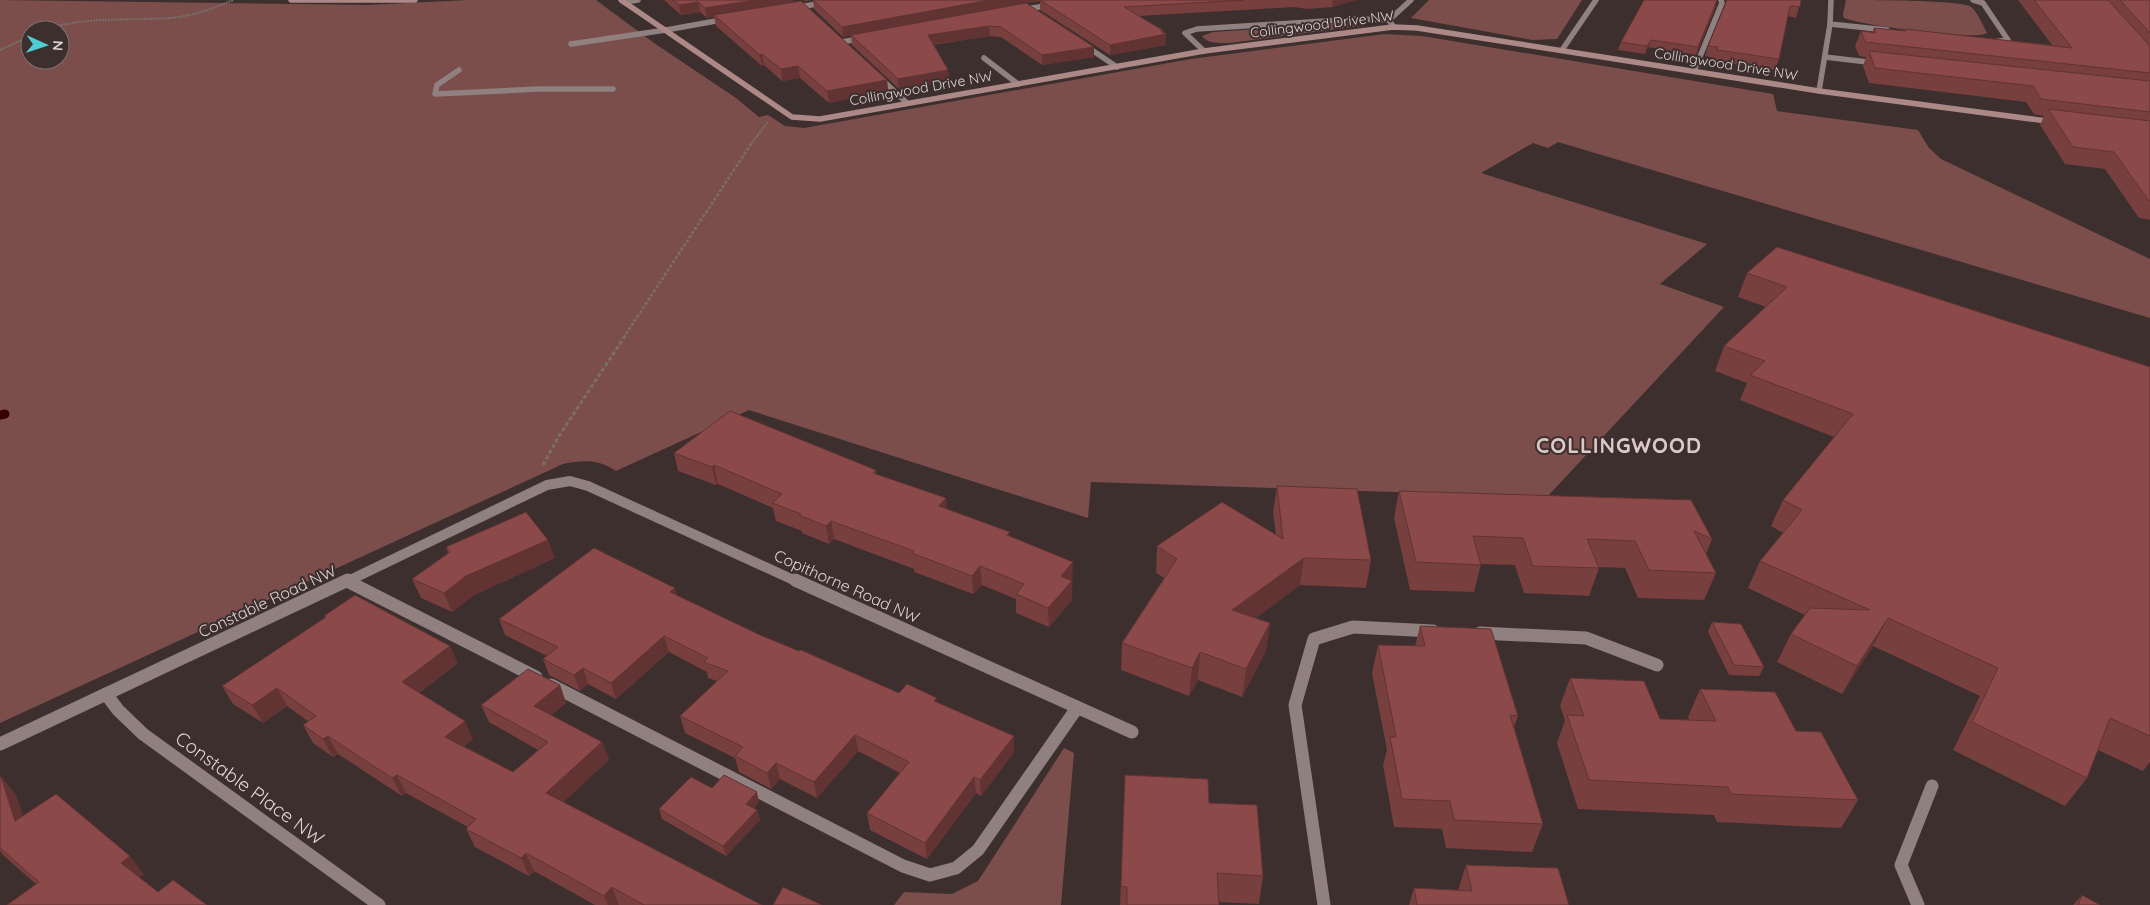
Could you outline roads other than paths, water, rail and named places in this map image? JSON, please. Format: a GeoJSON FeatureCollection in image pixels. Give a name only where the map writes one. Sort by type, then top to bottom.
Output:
{"type":"FeatureCollection","features":[{"type":"Feature","properties":{"kind":"street"},"geometry":{"type":"LineString","coordinates":[[291,0],[416,0]]}},
{"type":"Feature","properties":{"kind":"street"},"geometry":{"type":"LineString","coordinates":[[623,1],[638,0]]}},
{"type":"Feature","properties":{"kind":"street"},"geometry":{"type":"LineString","coordinates":[[797,0],[806,8]]}},
{"type":"Feature","properties":{"kind":"street"},"geometry":{"type":"LineString","coordinates":[[786,9],[806,8],[841,0]]}},
{"type":"Feature","properties":{"kind":"street"},"geometry":{"type":"LineString","coordinates":[[1204,51],[1185,33],[1197,29],[1339,20],[1391,24],[1411,0]]}},
{"type":"Feature","properties":{"kind":"street"},"geometry":{"type":"LineString","coordinates":[[1562,50],[1596,0]]}},
{"type":"Feature","properties":{"kind":"street"},"geometry":{"type":"LineString","coordinates":[[1694,71],[1722,3],[1721,0]]}},
{"type":"Feature","properties":{"kind":"street"},"geometry":{"type":"LineString","coordinates":[[1819,91],[1830,24],[1831,0]]}},
{"type":"Feature","properties":{"kind":"street"},"geometry":{"type":"LineString","coordinates":[[1972,0],[1983,3],[2008,40],[1982,41]]}},
{"type":"Feature","properties":{"kind":"street","name":"Collingwood Drive NW"},"geometry":{"type":"LineString","coordinates":[[623,1],[792,117],[820,119],[1204,51],[1391,24],[1819,91],[2061,123]]}},
{"type":"Feature","properties":{"kind":"street"},"geometry":{"type":"LineString","coordinates":[[1009,12],[1060,4]]}},
{"type":"Feature","properties":{"kind":"street"},"geometry":{"type":"LineString","coordinates":[[1028,8],[1036,13]]}},
{"type":"Feature","properties":{"kind":"street"},"geometry":{"type":"LineString","coordinates":[[572,44],[731,19]]}},
{"type":"Feature","properties":{"kind":"street"},"geometry":{"type":"LineString","coordinates":[[1830,24],[1896,31]]}},
{"type":"Feature","properties":{"kind":"street"},"geometry":{"type":"LineString","coordinates":[[834,36],[848,48]]}},
{"type":"Feature","properties":{"kind":"street"},"geometry":{"type":"LineString","coordinates":[[841,42],[869,37]]}},
{"type":"Feature","properties":{"kind":"street"},"geometry":{"type":"LineString","coordinates":[[1077,40],[1118,67]]}},
{"type":"Feature","properties":{"kind":"street"},"geometry":{"type":"LineString","coordinates":[[1825,57],[1888,64]]}},
{"type":"Feature","properties":{"kind":"street"},"geometry":{"type":"LineString","coordinates":[[984,58],[1018,84]]}},
{"type":"Feature","properties":{"kind":"street"},"geometry":{"type":"LineString","coordinates":[[459,70],[436,85],[435,94],[539,89],[613,89]]}},
{"type":"Feature","properties":{"kind":"street"},"geometry":{"type":"LineString","coordinates":[[875,73],[907,103]]}},
{"type":"Feature","properties":{"kind":"street","name":"Copithorne Road NW"},"geometry":{"type":"LineString","coordinates":[[547,485],[563,481],[581,482],[603,494],[1132,732]]}},
{"type":"Feature","properties":{"kind":"street","name":"Constable Road NW"},"geometry":{"type":"LineString","coordinates":[[0,744],[347,582],[547,485]]}},
{"type":"Feature","properties":{"kind":"street"},"geometry":{"type":"LineString","coordinates":[[347,582],[903,866],[930,875],[956,868],[978,850],[1077,708]]}},
{"type":"Feature","properties":{"kind":"street"},"geometry":{"type":"LineString","coordinates":[[1324,905],[1295,705],[1314,640],[1353,627],[1450,632]]}},
{"type":"Feature","properties":{"kind":"street"},"geometry":{"type":"LineString","coordinates":[[1470,632],[1586,638],[1657,665]]}},
{"type":"Feature","properties":{"kind":"street","name":"Constable Place NW"},"geometry":{"type":"LineString","coordinates":[[106,694],[118,710],[142,734],[379,905]]}},
{"type":"Feature","properties":{"kind":"street"},"geometry":{"type":"LineString","coordinates":[[1918,905],[1901,865],[1932,786]]}},
{"type":"Feature","properties":{"kind":"waterway"},"geometry":{"type":"LineString","coordinates":[[0,415],[5,414]]}},
{"type":"Feature","properties":{"kind":"district","name":"COLLINGWOOD"},"geometry":{"type":"Point","coordinates":[1619,445]}}]}
